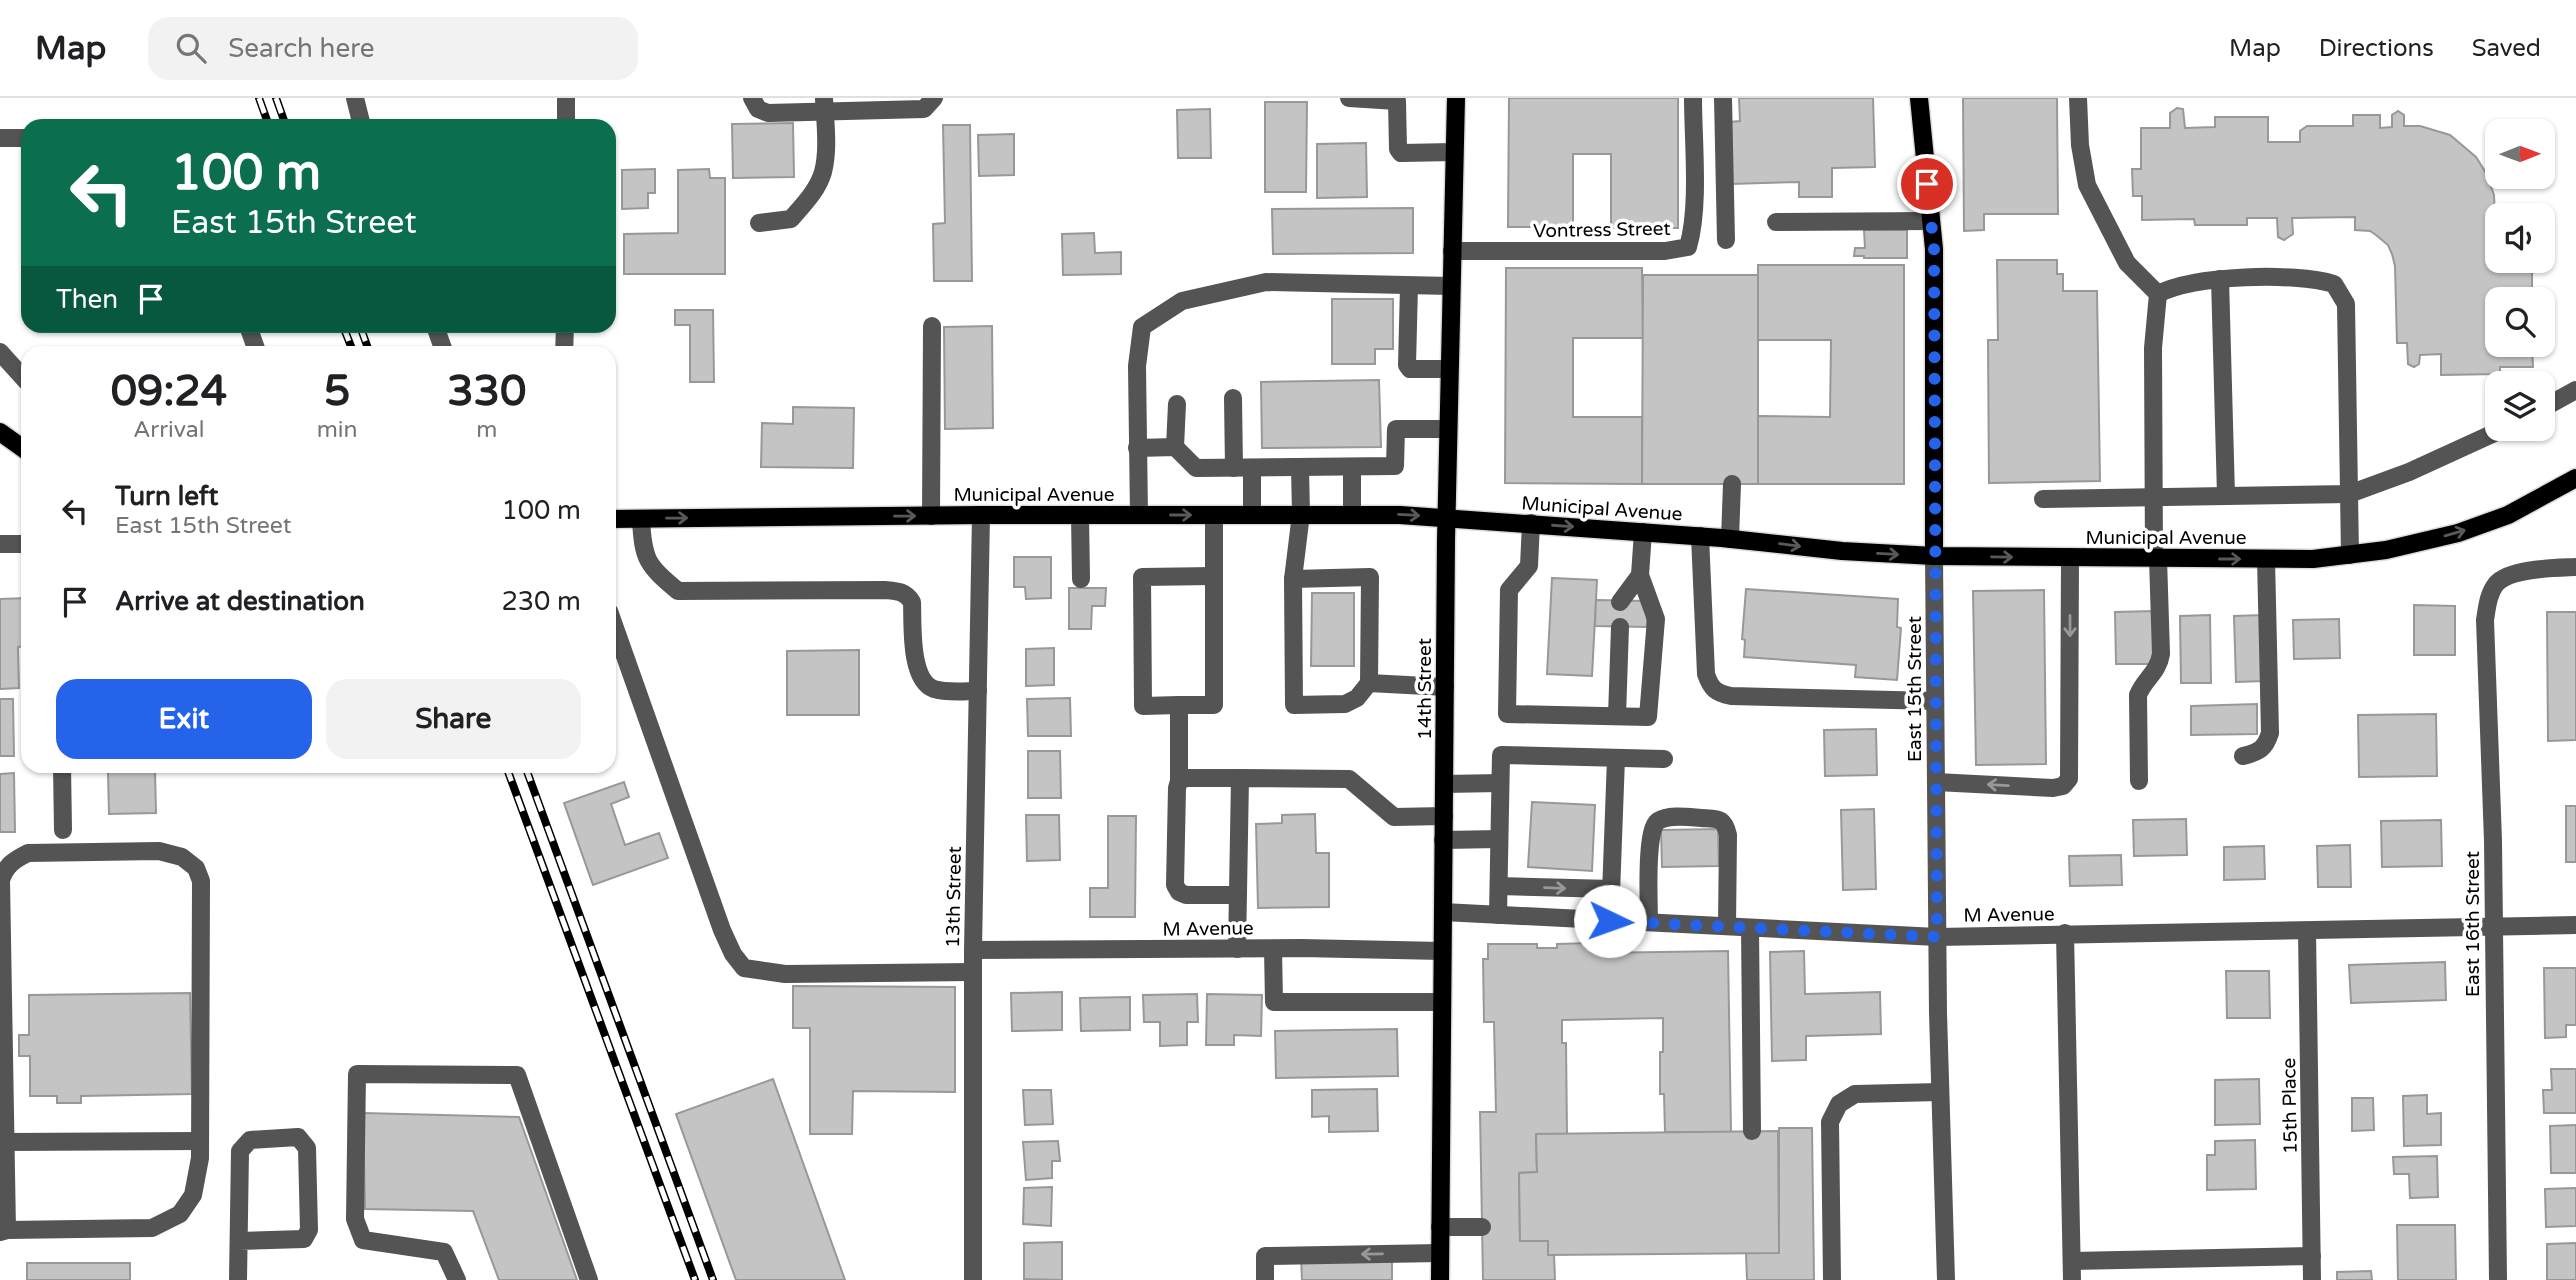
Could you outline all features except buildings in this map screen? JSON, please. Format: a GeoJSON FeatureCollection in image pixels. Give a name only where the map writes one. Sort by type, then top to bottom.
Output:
{"type":"FeatureCollection","features":[{"type":"Feature","properties":{"kind":"main road","name":"14th Street"},"geometry":{"type":"LineString","coordinates":[[1440,1280],[1446,517],[1456,98]]}},
{"type":"Feature","properties":{"kind":"main road","name":"East 15th Street"},"geometry":{"type":"LineString","coordinates":[[1919,98],[1934,249],[1934,556]]}},
{"type":"Feature","properties":{"kind":"main road"},"geometry":{"type":"LineString","coordinates":[[0,432],[21,447]]}},
{"type":"Feature","properties":{"kind":"main road","name":"Municipal Avenue"},"geometry":{"type":"LineString","coordinates":[[616,519],[1301,514],[1446,517],[1730,538],[1842,551],[1934,556],[2314,559],[2386,550],[2458,533],[2508,515],[2576,478]]}},
{"type":"Feature","properties":{"kind":"street"},"geometry":{"type":"LineString","coordinates":[[355,98],[360,119]]}},
{"type":"Feature","properties":{"kind":"street"},"geometry":{"type":"LineString","coordinates":[[566,98],[566,119]]}},
{"type":"Feature","properties":{"kind":"street"},"geometry":{"type":"LineString","coordinates":[[752,98],[758,109],[768,113],[824,105],[923,108],[934,98]]}},
{"type":"Feature","properties":{"kind":"street"},"geometry":{"type":"LineString","coordinates":[[1349,98],[1396,101],[1398,149],[1402,153],[1454,152]]}},
{"type":"Feature","properties":{"kind":"street","name":"Vontress Street"},"geometry":{"type":"LineString","coordinates":[[1452,251],[1665,251],[1688,247],[1692,234],[1693,98]]}},
{"type":"Feature","properties":{"kind":"street"},"geometry":{"type":"LineString","coordinates":[[1723,98],[1726,240]]}},
{"type":"Feature","properties":{"kind":"street"},"geometry":{"type":"LineString","coordinates":[[2078,98],[2080,145],[2087,185],[2127,263],[2158,293]]}},
{"type":"Feature","properties":{"kind":"street"},"geometry":{"type":"LineString","coordinates":[[758,223],[792,219],[808,199],[822,172],[824,105]]}},
{"type":"Feature","properties":{"kind":"street"},"geometry":{"type":"LineString","coordinates":[[0,138],[21,138]]}},
{"type":"Feature","properties":{"kind":"street"},"geometry":{"type":"LineString","coordinates":[[1776,222],[1931,221]]}},
{"type":"Feature","properties":{"kind":"street"},"geometry":{"type":"LineString","coordinates":[[2158,293],[2174,286],[2220,279],[2314,278],[2334,284],[2346,304],[2350,555]]}},
{"type":"Feature","properties":{"kind":"street"},"geometry":{"type":"LineString","coordinates":[[2220,279],[2226,495]]}},
{"type":"Feature","properties":{"kind":"street"},"geometry":{"type":"LineString","coordinates":[[1139,515],[1136,366],[1142,327],[1182,301],[1266,282],[1451,286]]}},
{"type":"Feature","properties":{"kind":"street"},"geometry":{"type":"LineString","coordinates":[[1409,286],[1407,365],[1410,369],[1449,369]]}},
{"type":"Feature","properties":{"kind":"street"},"geometry":{"type":"LineString","coordinates":[[2139,781],[2138,695],[2142,684],[2159,666],[2161,654],[2154,496],[2153,348],[2158,293]]}},
{"type":"Feature","properties":{"kind":"street"},"geometry":{"type":"LineString","coordinates":[[931,516],[932,326]]}},
{"type":"Feature","properties":{"kind":"street"},"geometry":{"type":"LineString","coordinates":[[0,352],[21,375]]}},
{"type":"Feature","properties":{"kind":"street"},"geometry":{"type":"LineString","coordinates":[[2555,401],[2576,390]]}},
{"type":"Feature","properties":{"kind":"street"},"geometry":{"type":"LineString","coordinates":[[1233,398],[1252,515]]}},
{"type":"Feature","properties":{"kind":"street"},"geometry":{"type":"LineString","coordinates":[[1175,447],[1177,404]]}},
{"type":"Feature","properties":{"kind":"street"},"geometry":{"type":"LineString","coordinates":[[1137,448],[1175,447],[1196,468],[1395,466],[1396,429],[1448,429]]}},
{"type":"Feature","properties":{"kind":"street"},"geometry":{"type":"LineString","coordinates":[[2043,499],[2349,494],[2409,472],[2485,437]]}},
{"type":"Feature","properties":{"kind":"street"},"geometry":{"type":"LineString","coordinates":[[1352,467],[1352,515]]}},
{"type":"Feature","properties":{"kind":"street"},"geometry":{"type":"LineString","coordinates":[[1293,579],[1370,577],[1369,683],[1357,698],[1345,704],[1294,705],[1293,579],[1301,514],[1300,468]]}},
{"type":"Feature","properties":{"kind":"street"},"geometry":{"type":"LineString","coordinates":[[1730,538],[1732,484]]}},
{"type":"Feature","properties":{"kind":"street","name":"13th Street"},"geometry":{"type":"LineString","coordinates":[[973,1280],[974,950],[981,515]]}},
{"type":"Feature","properties":{"kind":"street"},"geometry":{"type":"LineString","coordinates":[[1080,515],[1081,579]]}},
{"type":"Feature","properties":{"kind":"street"},"geometry":{"type":"LineString","coordinates":[[1214,515],[1214,576],[1214,705],[1143,706],[1142,577],[1214,576]]}},
{"type":"Feature","properties":{"kind":"street"},"geometry":{"type":"LineString","coordinates":[[641,519],[646,560],[653,570],[678,591],[885,590],[898,591],[908,596],[912,602],[915,657],[920,676],[925,683],[934,689],[978,691]]}},
{"type":"Feature","properties":{"kind":"street"},"geometry":{"type":"LineString","coordinates":[[1531,523],[1530,566],[1509,590],[1507,714],[1648,717],[1656,619],[1640,575],[1643,532]]}},
{"type":"Feature","properties":{"kind":"street"},"geometry":{"type":"LineString","coordinates":[[1700,536],[1706,674],[1709,685],[1717,693],[1731,696],[1935,701]]}},
{"type":"Feature","properties":{"kind":"street"},"geometry":{"type":"LineString","coordinates":[[0,544],[21,544]]}},
{"type":"Feature","properties":{"kind":"street","name":"East 15th Street"},"geometry":{"type":"LineString","coordinates":[[1934,556],[1937,937],[1946,1280]]}},
{"type":"Feature","properties":{"kind":"street"},"geometry":{"type":"LineString","coordinates":[[1936,782],[2053,788],[2063,786],[2069,779],[2070,557]]}},
{"type":"Feature","properties":{"kind":"street"},"geometry":{"type":"LineString","coordinates":[[2244,756],[2259,752],[2270,733],[2266,559]]}},
{"type":"Feature","properties":{"kind":"street","name":"East 16th Street"},"geometry":{"type":"LineString","coordinates":[[2498,1280],[2493,841],[2485,620],[2489,598],[2496,584],[2506,576],[2576,567]]}},
{"type":"Feature","properties":{"kind":"street"},"geometry":{"type":"LineString","coordinates":[[1620,602],[1640,575]]}},
{"type":"Feature","properties":{"kind":"street"},"geometry":{"type":"LineString","coordinates":[[1616,716],[1620,627]]}},
{"type":"Feature","properties":{"kind":"street"},"geometry":{"type":"LineString","coordinates":[[616,631],[722,930],[733,954],[744,968],[785,974],[974,972]]}},
{"type":"Feature","properties":{"kind":"street"},"geometry":{"type":"LineString","coordinates":[[1369,683],[1445,687]]}},
{"type":"Feature","properties":{"kind":"street"},"geometry":{"type":"LineString","coordinates":[[1179,705],[1175,885],[1179,892],[1186,895],[1238,895]]}},
{"type":"Feature","properties":{"kind":"street"},"geometry":{"type":"LineString","coordinates":[[1498,915],[1501,755],[1664,759]]}},
{"type":"Feature","properties":{"kind":"street"},"geometry":{"type":"LineString","coordinates":[[1610,921],[1616,758]]}},
{"type":"Feature","properties":{"kind":"street"},"geometry":{"type":"LineString","coordinates":[[62,773],[63,831]]}},
{"type":"Feature","properties":{"kind":"street"},"geometry":{"type":"LineString","coordinates":[[1179,781],[1186,778],[1349,779],[1394,817],[1444,816]]}},
{"type":"Feature","properties":{"kind":"street"},"geometry":{"type":"LineString","coordinates":[[1237,949],[1240,778]]}},
{"type":"Feature","properties":{"kind":"street"},"geometry":{"type":"LineString","coordinates":[[1444,784],[1500,783]]}},
{"type":"Feature","properties":{"kind":"street"},"geometry":{"type":"LineString","coordinates":[[1649,922],[1650,841],[1653,825],[1659,820],[1681,816],[1718,819],[1726,825],[1727,926]]}},
{"type":"Feature","properties":{"kind":"street"},"geometry":{"type":"LineString","coordinates":[[1443,840],[1499,839]]}},
{"type":"Feature","properties":{"kind":"street"},"geometry":{"type":"LineString","coordinates":[[159,851],[182,858],[196,868],[201,881],[200,1141],[200,1158],[193,1195],[180,1214],[167,1223],[152,1228],[3,1231],[5,1142],[1,880],[5,868],[15,859],[28,853],[159,851]]}},
{"type":"Feature","properties":{"kind":"street"},"geometry":{"type":"LineString","coordinates":[[1499,886],[1611,889]]}},
{"type":"Feature","properties":{"kind":"street","name":"M Avenue"},"geometry":{"type":"LineString","coordinates":[[1443,912],[1937,937],[2576,925]]}},
{"type":"Feature","properties":{"kind":"street"},"geometry":{"type":"LineString","coordinates":[[1750,928],[1752,1131]]}},
{"type":"Feature","properties":{"kind":"street","name":"15th Place"},"geometry":{"type":"LineString","coordinates":[[2307,931],[2312,1280]]}},
{"type":"Feature","properties":{"kind":"street"},"geometry":{"type":"LineString","coordinates":[[2065,933],[2072,1280]]}},
{"type":"Feature","properties":{"kind":"street"},"geometry":{"type":"LineString","coordinates":[[1273,948],[1274,1002],[1442,1002]]}},
{"type":"Feature","properties":{"kind":"street","name":"M Avenue"},"geometry":{"type":"LineString","coordinates":[[974,950],[1442,950]]}},
{"type":"Feature","properties":{"kind":"street"},"geometry":{"type":"LineString","coordinates":[[457,1280],[444,1252],[363,1240],[355,1219],[358,1074],[517,1075],[589,1280]]}},
{"type":"Feature","properties":{"kind":"street"},"geometry":{"type":"LineString","coordinates":[[1832,1280],[1829,1122],[1839,1104],[1855,1094],[1940,1092]]}},
{"type":"Feature","properties":{"kind":"street"},"geometry":{"type":"LineString","coordinates":[[238,1280],[240,1152],[250,1140],[298,1137],[307,1148],[309,1230],[304,1239],[239,1241]]}},
{"type":"Feature","properties":{"kind":"street"},"geometry":{"type":"LineString","coordinates":[[5,1142],[200,1141]]}},
{"type":"Feature","properties":{"kind":"street"},"geometry":{"type":"LineString","coordinates":[[1440,1227],[1482,1227]]}},
{"type":"Feature","properties":{"kind":"street"},"geometry":{"type":"LineString","coordinates":[[1265,1280],[1265,1256],[1440,1253]]}},
{"type":"Feature","properties":{"kind":"street"},"geometry":{"type":"LineString","coordinates":[[2072,1261],[2312,1256]]}},
{"type":"Feature","properties":{"kind":"railway"},"geometry":{"type":"LineString","coordinates":[[259,98],[266,119]]}},
{"type":"Feature","properties":{"kind":"railway"},"geometry":{"type":"LineString","coordinates":[[276,98],[284,119]]}},
{"type":"Feature","properties":{"kind":"railway"},"geometry":{"type":"LineString","coordinates":[[346,333],[351,346]]}},
{"type":"Feature","properties":{"kind":"railway"},"geometry":{"type":"LineString","coordinates":[[362,333],[367,346]]}},
{"type":"Feature","properties":{"kind":"railway"},"geometry":{"type":"LineString","coordinates":[[509,773],[695,1280]]}},
{"type":"Feature","properties":{"kind":"railway"},"geometry":{"type":"LineString","coordinates":[[528,773],[713,1280]]}},
{"type":"Feature","properties":{"kind":"route"},"geometry":{"type":"LineString","coordinates":[[1610,921],[1937,937],[1934,249],[1927,184]]}}]}
